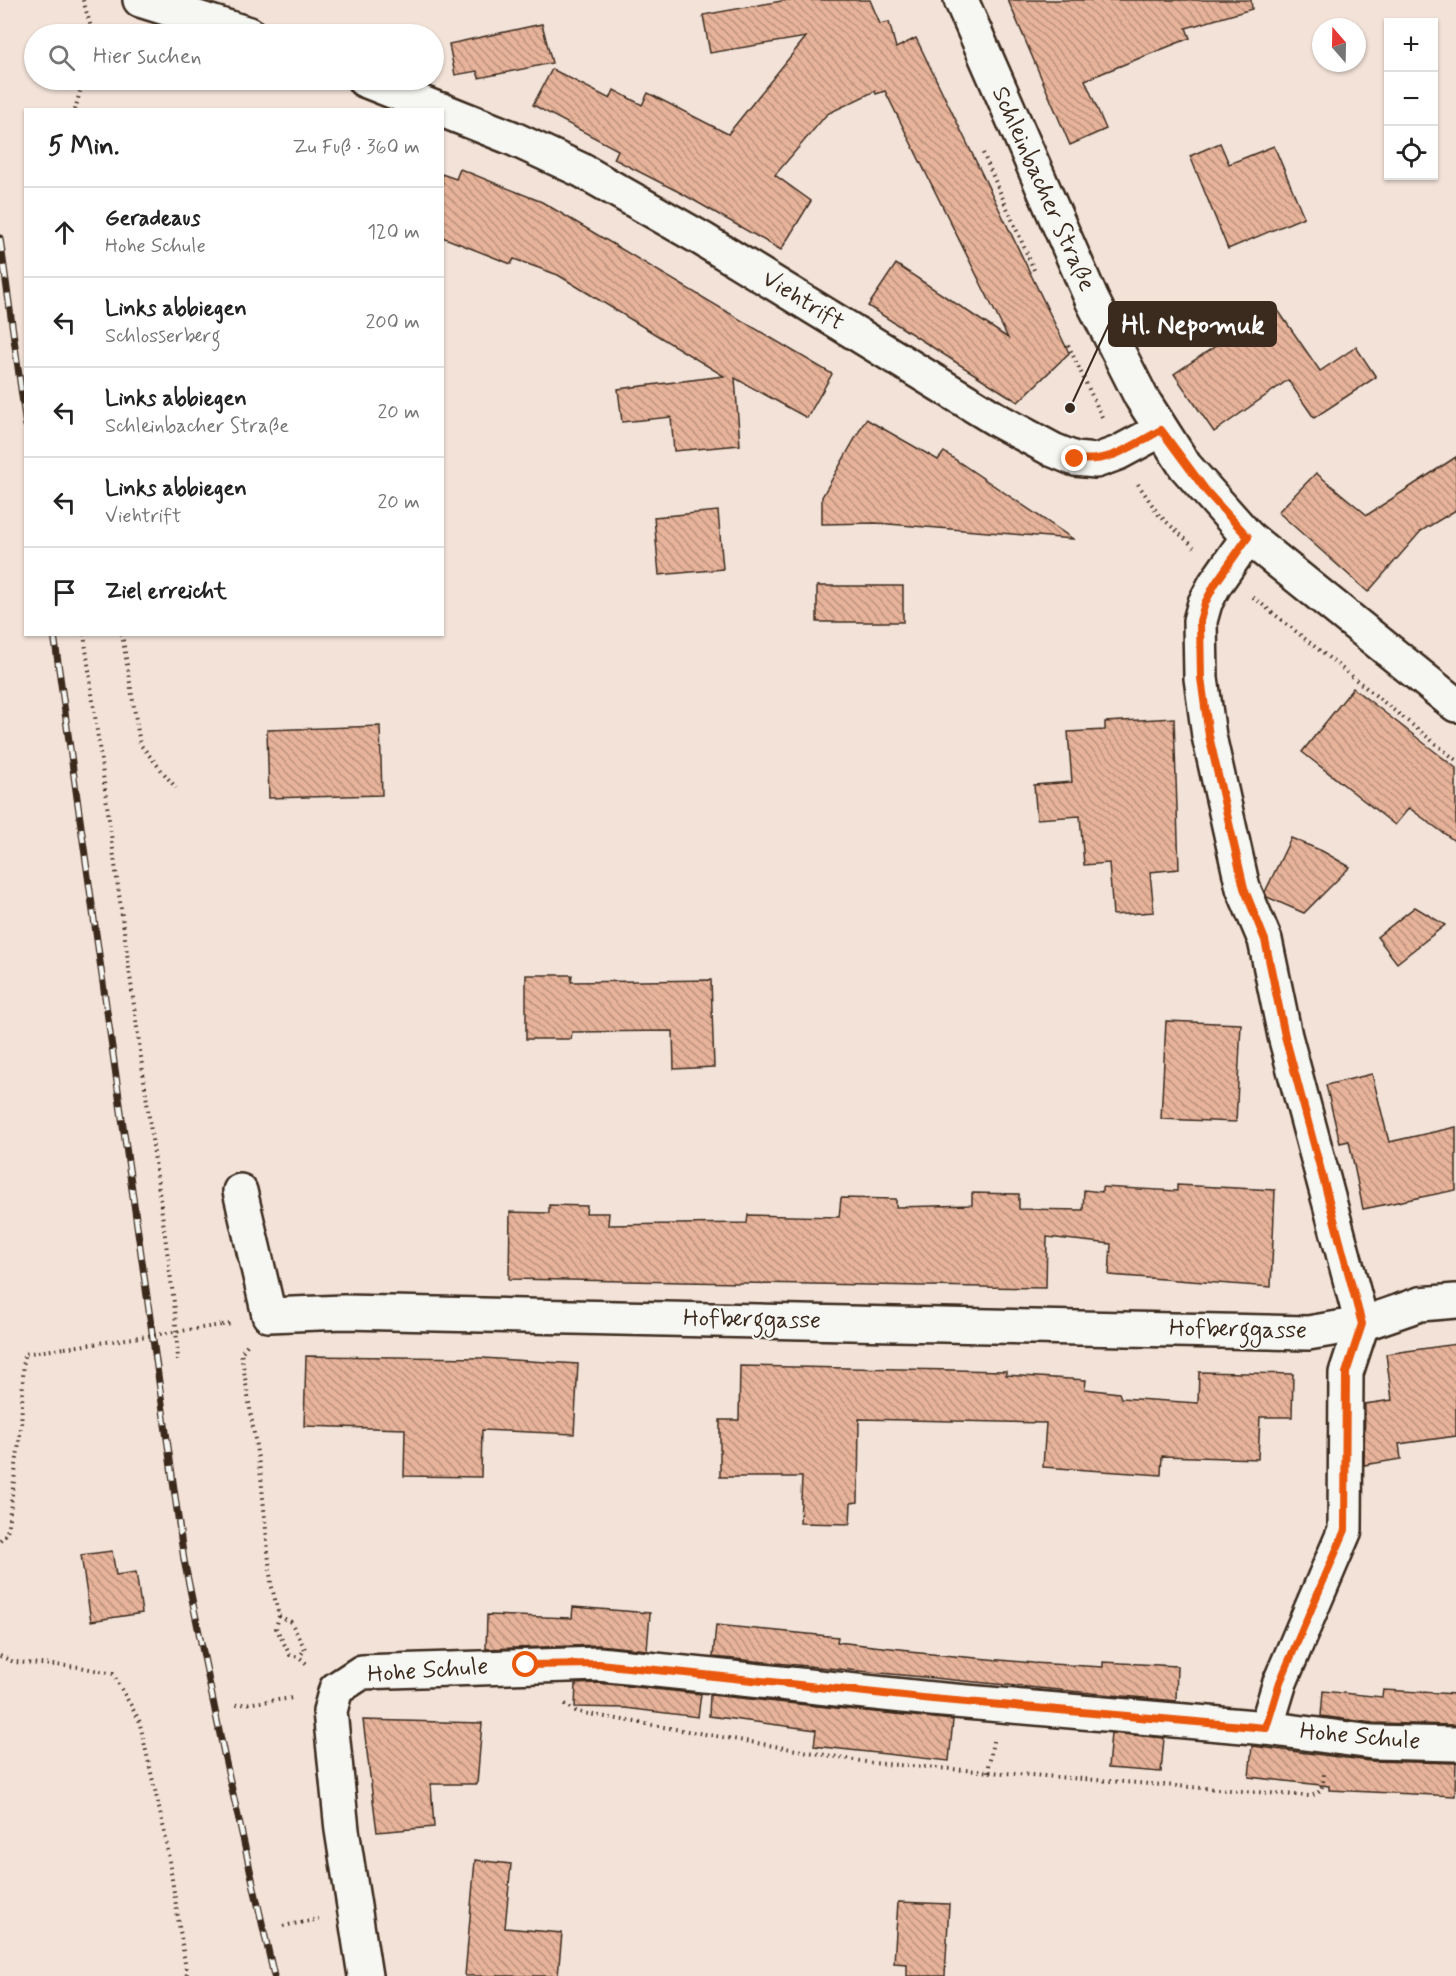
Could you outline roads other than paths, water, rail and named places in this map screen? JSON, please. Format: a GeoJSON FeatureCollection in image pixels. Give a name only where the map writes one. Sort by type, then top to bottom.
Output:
{"type":"FeatureCollection","features":[{"type":"Feature","properties":{"kind":"street"},"geometry":{"type":"LineString","coordinates":[[140,0],[217,24]]}},
{"type":"Feature","properties":{"kind":"street","name":"Schleinbacher Straße"},"geometry":{"type":"LineString","coordinates":[[961,0],[1092,300],[1124,366],[1161,430],[1207,492],[1248,537],[1456,705]]}},
{"type":"Feature","properties":{"kind":"street","name":"Viehtrift"},"geometry":{"type":"LineString","coordinates":[[390,90],[436,108]]}},
{"type":"Feature","properties":{"kind":"street","name":"Viehtrift"},"geometry":{"type":"LineString","coordinates":[[444,111],[512,138],[581,170],[702,239],[989,414],[1053,450],[1075,459],[1096,461],[1118,453],[1161,430]]}},
{"type":"Feature","properties":{"kind":"street"},"geometry":{"type":"LineString","coordinates":[[1248,537],[1215,584],[1205,603],[1200,621],[1201,678],[1209,736],[1244,888],[1265,940],[1285,1036],[1362,1324],[1346,1373],[1345,1530],[1280,1682],[1266,1728]]}},
{"type":"Feature","properties":{"kind":"street","name":"Hofberggasse"},"geometry":{"type":"LineString","coordinates":[[240,1191],[270,1315],[344,1312],[1308,1333],[1362,1324],[1420,1304],[1456,1301]]}},
{"type":"Feature","properties":{"kind":"street","name":"Hohe Schule"},"geometry":{"type":"LineString","coordinates":[[365,1976],[342,1830],[330,1711],[336,1689],[362,1672],[599,1664],[942,1700],[1266,1728],[1372,1742],[1456,1744]]}},
{"type":"Feature","properties":{"kind":"railway"},"geometry":{"type":"LineString","coordinates":[[0,238],[24,411]]}},
{"type":"Feature","properties":{"kind":"railway"},"geometry":{"type":"LineString","coordinates":[[54,636],[184,1560],[224,1754],[274,1976]]}},
{"type":"Feature","properties":{"kind":"place","name":"Hl. Nepomuk"},"geometry":{"type":"Point","coordinates":[1070,408]}}]}
